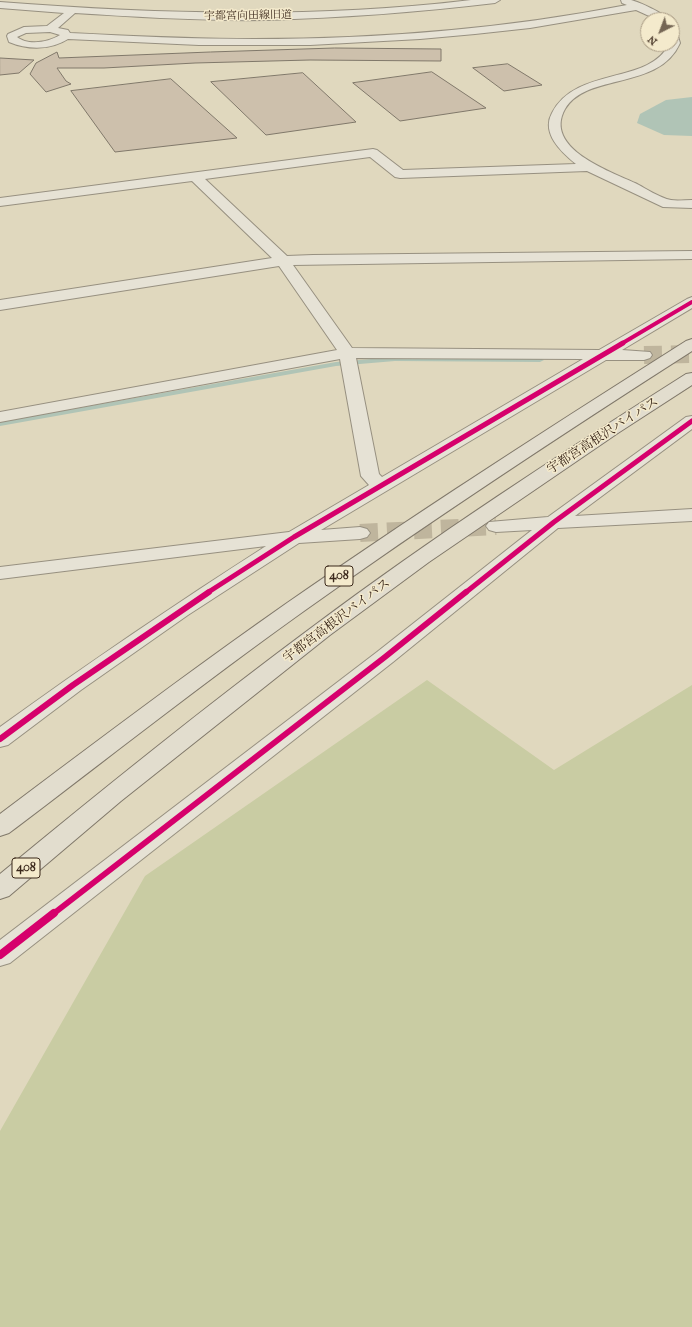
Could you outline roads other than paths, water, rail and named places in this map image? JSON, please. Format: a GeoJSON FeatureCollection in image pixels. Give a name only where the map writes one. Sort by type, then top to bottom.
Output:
{"type":"FeatureCollection","features":[{"type":"Feature","properties":{"kind":"highway","name":"408"},"geometry":{"type":"LineString","coordinates":[[0,827],[239,647],[351,568],[446,502],[692,344]]}},
{"type":"Feature","properties":{"kind":"highway","name":"宇都宮高根沢バイパス"},"geometry":{"type":"LineString","coordinates":[[0,889],[112,794],[322,630],[422,558],[612,429],[692,378]]}},
{"type":"Feature","properties":{"kind":"street"},"geometry":{"type":"LineString","coordinates":[[50,29],[78,0]]}},
{"type":"Feature","properties":{"kind":"street","name":"宇都宮向田線旧道"},"geometry":{"type":"LineString","coordinates":[[0,5],[188,16],[269,16],[395,10],[495,0]]}},
{"type":"Feature","properties":{"kind":"street"},"geometry":{"type":"LineString","coordinates":[[623,0],[650,12]]}},
{"type":"Feature","properties":{"kind":"street"},"geometry":{"type":"LineString","coordinates":[[66,36],[64,32],[50,29],[24,30],[12,36],[12,40],[22,43],[44,44],[61,40],[66,36],[199,42],[302,42],[364,40],[504,28],[588,17],[639,6]]}},
{"type":"Feature","properties":{"kind":"street"},"geometry":{"type":"LineString","coordinates":[[671,52],[653,66],[625,77],[591,86],[568,97],[558,111],[554,124],[559,140],[578,159],[589,167],[668,204],[692,204]]}},
{"type":"Feature","properties":{"kind":"street"},"geometry":{"type":"LineString","coordinates":[[0,202],[196,178],[373,153],[400,174],[589,167]]}},
{"type":"Feature","properties":{"kind":"street"},"geometry":{"type":"LineString","coordinates":[[196,178],[283,261],[347,353],[370,476],[380,486]]}},
{"type":"Feature","properties":{"kind":"street"},"geometry":{"type":"LineString","coordinates":[[0,305],[283,261],[314,259],[692,255]]}},
{"type":"Feature","properties":{"kind":"street"},"geometry":{"type":"LineString","coordinates":[[0,739],[73,685],[181,610],[294,537],[692,302]]}},
{"type":"Feature","properties":{"kind":"street"},"geometry":{"type":"LineString","coordinates":[[0,417],[347,353],[644,355]]}},
{"type":"Feature","properties":{"kind":"street"},"geometry":{"type":"LineString","coordinates":[[0,955],[385,657],[554,522],[692,421]]}},
{"type":"Feature","properties":{"kind":"street"},"geometry":{"type":"LineString","coordinates":[[496,526],[692,515]]}},
{"type":"Feature","properties":{"kind":"street"},"geometry":{"type":"LineString","coordinates":[[0,573],[294,537],[360,533]]}},
{"type":"Feature","properties":{"kind":"waterway"},"geometry":{"type":"LineString","coordinates":[[0,424],[336,364],[395,359],[540,360]]}},
{"type":"Feature","properties":{"kind":"tunnel"},"geometry":{"type":"LineString","coordinates":[[644,355],[692,354]]}},
{"type":"Feature","properties":{"kind":"tunnel"},"geometry":{"type":"LineString","coordinates":[[360,533],[496,526]]}}]}
